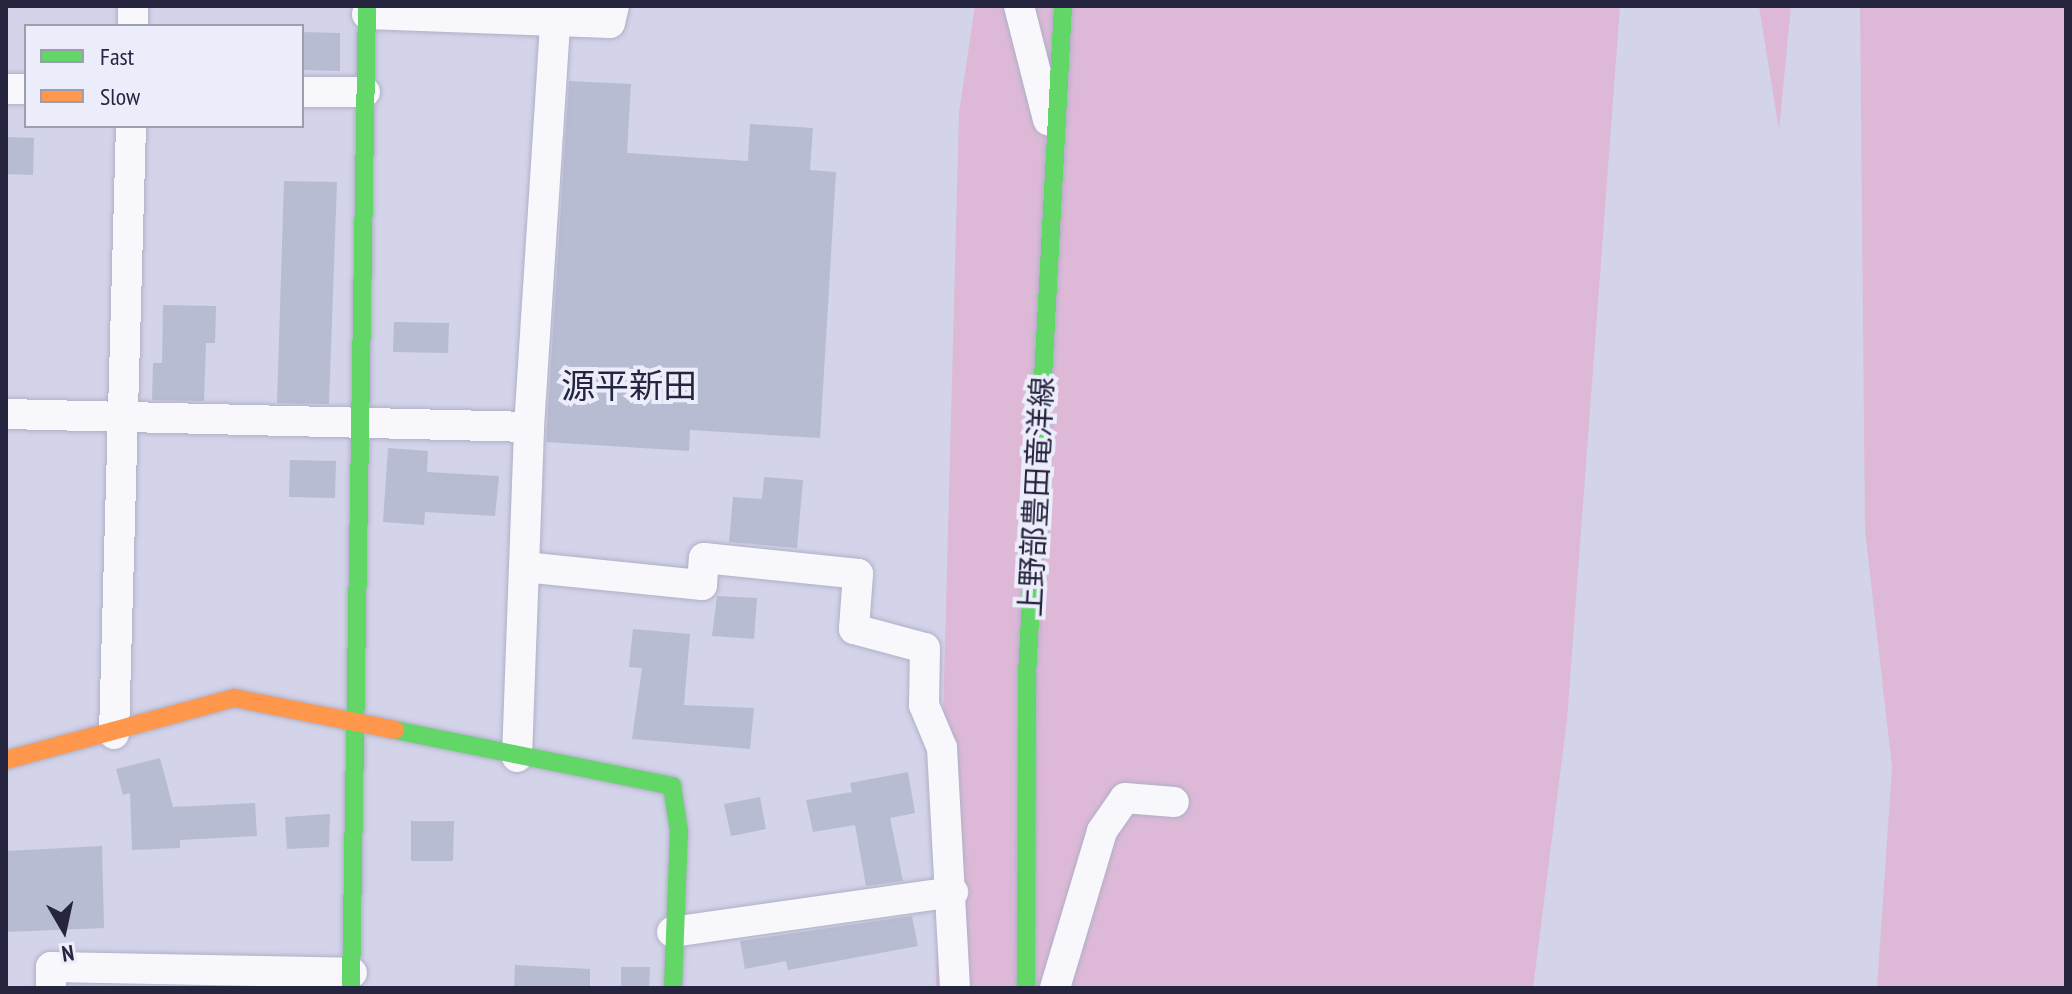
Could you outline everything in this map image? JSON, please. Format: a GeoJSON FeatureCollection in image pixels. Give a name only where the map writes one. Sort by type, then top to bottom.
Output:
{"type":"FeatureCollection","features":[{"type":"Feature","properties":{"kind":"street"},"geometry":{"type":"LineString","coordinates":[[51,988],[51,967],[351,981],[367,10],[610,23],[614,6]]}},
{"type":"Feature","properties":{"kind":"street"},"geometry":{"type":"LineString","coordinates":[[1019,6],[1053,141]]}},
{"type":"Feature","properties":{"kind":"street","name":"上野部豊田竜洋線"},"geometry":{"type":"LineString","coordinates":[[1026,988],[1027,675],[1053,141],[1063,6]]}},
{"type":"Feature","properties":{"kind":"street"},"geometry":{"type":"LineString","coordinates":[[517,757],[529,427],[555,22]]}},
{"type":"Feature","properties":{"kind":"street"},"geometry":{"type":"LineString","coordinates":[[304,92],[365,92]]}},
{"type":"Feature","properties":{"kind":"street"},"geometry":{"type":"LineString","coordinates":[[114,734],[131,128]]}},
{"type":"Feature","properties":{"kind":"street"},"geometry":{"type":"LineString","coordinates":[[6,414],[529,427]]}},
{"type":"Feature","properties":{"kind":"street"},"geometry":{"type":"LineString","coordinates":[[524,567],[702,585],[704,558],[858,574],[854,629],[925,648],[924,705],[942,748],[953,892],[955,988]]}},
{"type":"Feature","properties":{"kind":"street"},"geometry":{"type":"LineString","coordinates":[[6,760],[114,734],[234,698],[356,725],[672,786],[679,831],[672,932],[673,988]]}},
{"type":"Feature","properties":{"kind":"street"},"geometry":{"type":"LineString","coordinates":[[1055,988],[1102,831],[1125,798],[1174,802]]}},
{"type":"Feature","properties":{"kind":"street"},"geometry":{"type":"LineString","coordinates":[[672,932],[953,892]]}},
{"type":"Feature","properties":{"kind":"shaded area"},"geometry":{"type":"Polygon","coordinates":[[[975,6],[1620,6],[1567,720],[1533,988],[936,988],[959,113],[975,6]]]}},
{"type":"Feature","properties":{"kind":"shaded area"},"geometry":{"type":"Polygon","coordinates":[[[1759,6],[1791,6],[1779,130],[1759,6]]]}},
{"type":"Feature","properties":{"kind":"shaded area"},"geometry":{"type":"Polygon","coordinates":[[[1860,6],[2066,6],[2066,988],[1877,988],[1892,767],[1865,530],[1860,6]]]}},
{"type":"Feature","properties":{"kind":"building"},"geometry":{"type":"Polygon","coordinates":[[[304,32],[340,33],[340,71],[304,70],[304,32]]]}},
{"type":"Feature","properties":{"kind":"building"},"geometry":{"type":"Polygon","coordinates":[[[569,81],[631,84],[627,153],[748,161],[750,124],[813,128],[810,170],[836,172],[820,438],[690,430],[689,451],[546,442],[569,81]]]}},
{"type":"Feature","properties":{"kind":"building"},"geometry":{"type":"Polygon","coordinates":[[[6,137],[34,138],[33,175],[6,174],[6,137]]]}},
{"type":"Feature","properties":{"kind":"building"},"geometry":{"type":"Polygon","coordinates":[[[284,181],[337,182],[329,404],[277,403],[284,181]]]}},
{"type":"Feature","properties":{"kind":"building"},"geometry":{"type":"Polygon","coordinates":[[[163,305],[216,306],[215,343],[206,343],[204,401],[152,400],[153,363],[162,363],[163,305]]]}},
{"type":"Feature","properties":{"kind":"building"},"geometry":{"type":"Polygon","coordinates":[[[394,322],[449,323],[448,353],[393,352],[394,322]]]}},
{"type":"Feature","properties":{"kind":"building"},"geometry":{"type":"Polygon","coordinates":[[[388,448],[428,451],[427,472],[499,476],[495,516],[425,512],[424,525],[383,522],[388,448]]]}},
{"type":"Feature","properties":{"kind":"building"},"geometry":{"type":"Polygon","coordinates":[[[290,460],[336,461],[335,498],[289,497],[290,460]]]}},
{"type":"Feature","properties":{"kind":"building"},"geometry":{"type":"Polygon","coordinates":[[[764,477],[803,480],[797,548],[729,542],[733,497],[762,499],[764,477]]]}},
{"type":"Feature","properties":{"kind":"building"},"geometry":{"type":"Polygon","coordinates":[[[717,596],[757,598],[754,639],[712,636],[717,596]]]}},
{"type":"Feature","properties":{"kind":"building"},"geometry":{"type":"Polygon","coordinates":[[[633,629],[690,634],[684,705],[754,708],[750,749],[632,739],[642,668],[629,667],[633,629]]]}},
{"type":"Feature","properties":{"kind":"building"},"geometry":{"type":"Polygon","coordinates":[[[160,758],[173,807],[255,803],[257,836],[180,840],[180,848],[132,850],[130,793],[123,795],[116,769],[160,758]]]}},
{"type":"Feature","properties":{"kind":"building"},"geometry":{"type":"Polygon","coordinates":[[[908,772],[915,813],[890,818],[903,881],[866,886],[855,825],[813,832],[806,800],[852,792],[850,783],[908,772]]]}},
{"type":"Feature","properties":{"kind":"building"},"geometry":{"type":"Polygon","coordinates":[[[760,797],[766,829],[731,836],[724,804],[760,797]]]}},
{"type":"Feature","properties":{"kind":"building"},"geometry":{"type":"Polygon","coordinates":[[[330,814],[329,847],[287,849],[285,817],[330,814]]]}},
{"type":"Feature","properties":{"kind":"building"},"geometry":{"type":"Polygon","coordinates":[[[411,821],[454,821],[453,861],[411,861],[411,821]]]}},
{"type":"Feature","properties":{"kind":"building"},"geometry":{"type":"Polygon","coordinates":[[[102,846],[104,928],[6,932],[6,851],[102,846]]]}},
{"type":"Feature","properties":{"kind":"building"},"geometry":{"type":"Polygon","coordinates":[[[912,916],[918,946],[788,970],[786,961],[745,969],[740,941],[912,916]]]}},
{"type":"Feature","properties":{"kind":"building"},"geometry":{"type":"Polygon","coordinates":[[[515,965],[590,969],[590,988],[514,988],[515,965]]]}},
{"type":"Feature","properties":{"kind":"building"},"geometry":{"type":"Polygon","coordinates":[[[621,967],[650,967],[649,988],[621,988],[621,967]]]}},
{"type":"Feature","properties":{"kind":"traffic: fast"},"geometry":{"type":"LineString","coordinates":[[351,988],[367,6]]}},
{"type":"Feature","properties":{"kind":"traffic: fast"},"geometry":{"type":"LineString","coordinates":[[1026,988],[1027,675],[1063,6]]}},
{"type":"Feature","properties":{"kind":"traffic: fast"},"geometry":{"type":"LineString","coordinates":[[395,730],[672,786],[679,831],[673,988]]}},
{"type":"Feature","properties":{"kind":"traffic: slow"},"geometry":{"type":"LineString","coordinates":[[6,760],[234,698],[395,730]]}},
{"type":"Feature","properties":{"kind":"district","name":"源平新田"},"geometry":{"type":"Point","coordinates":[629,386]}}]}
